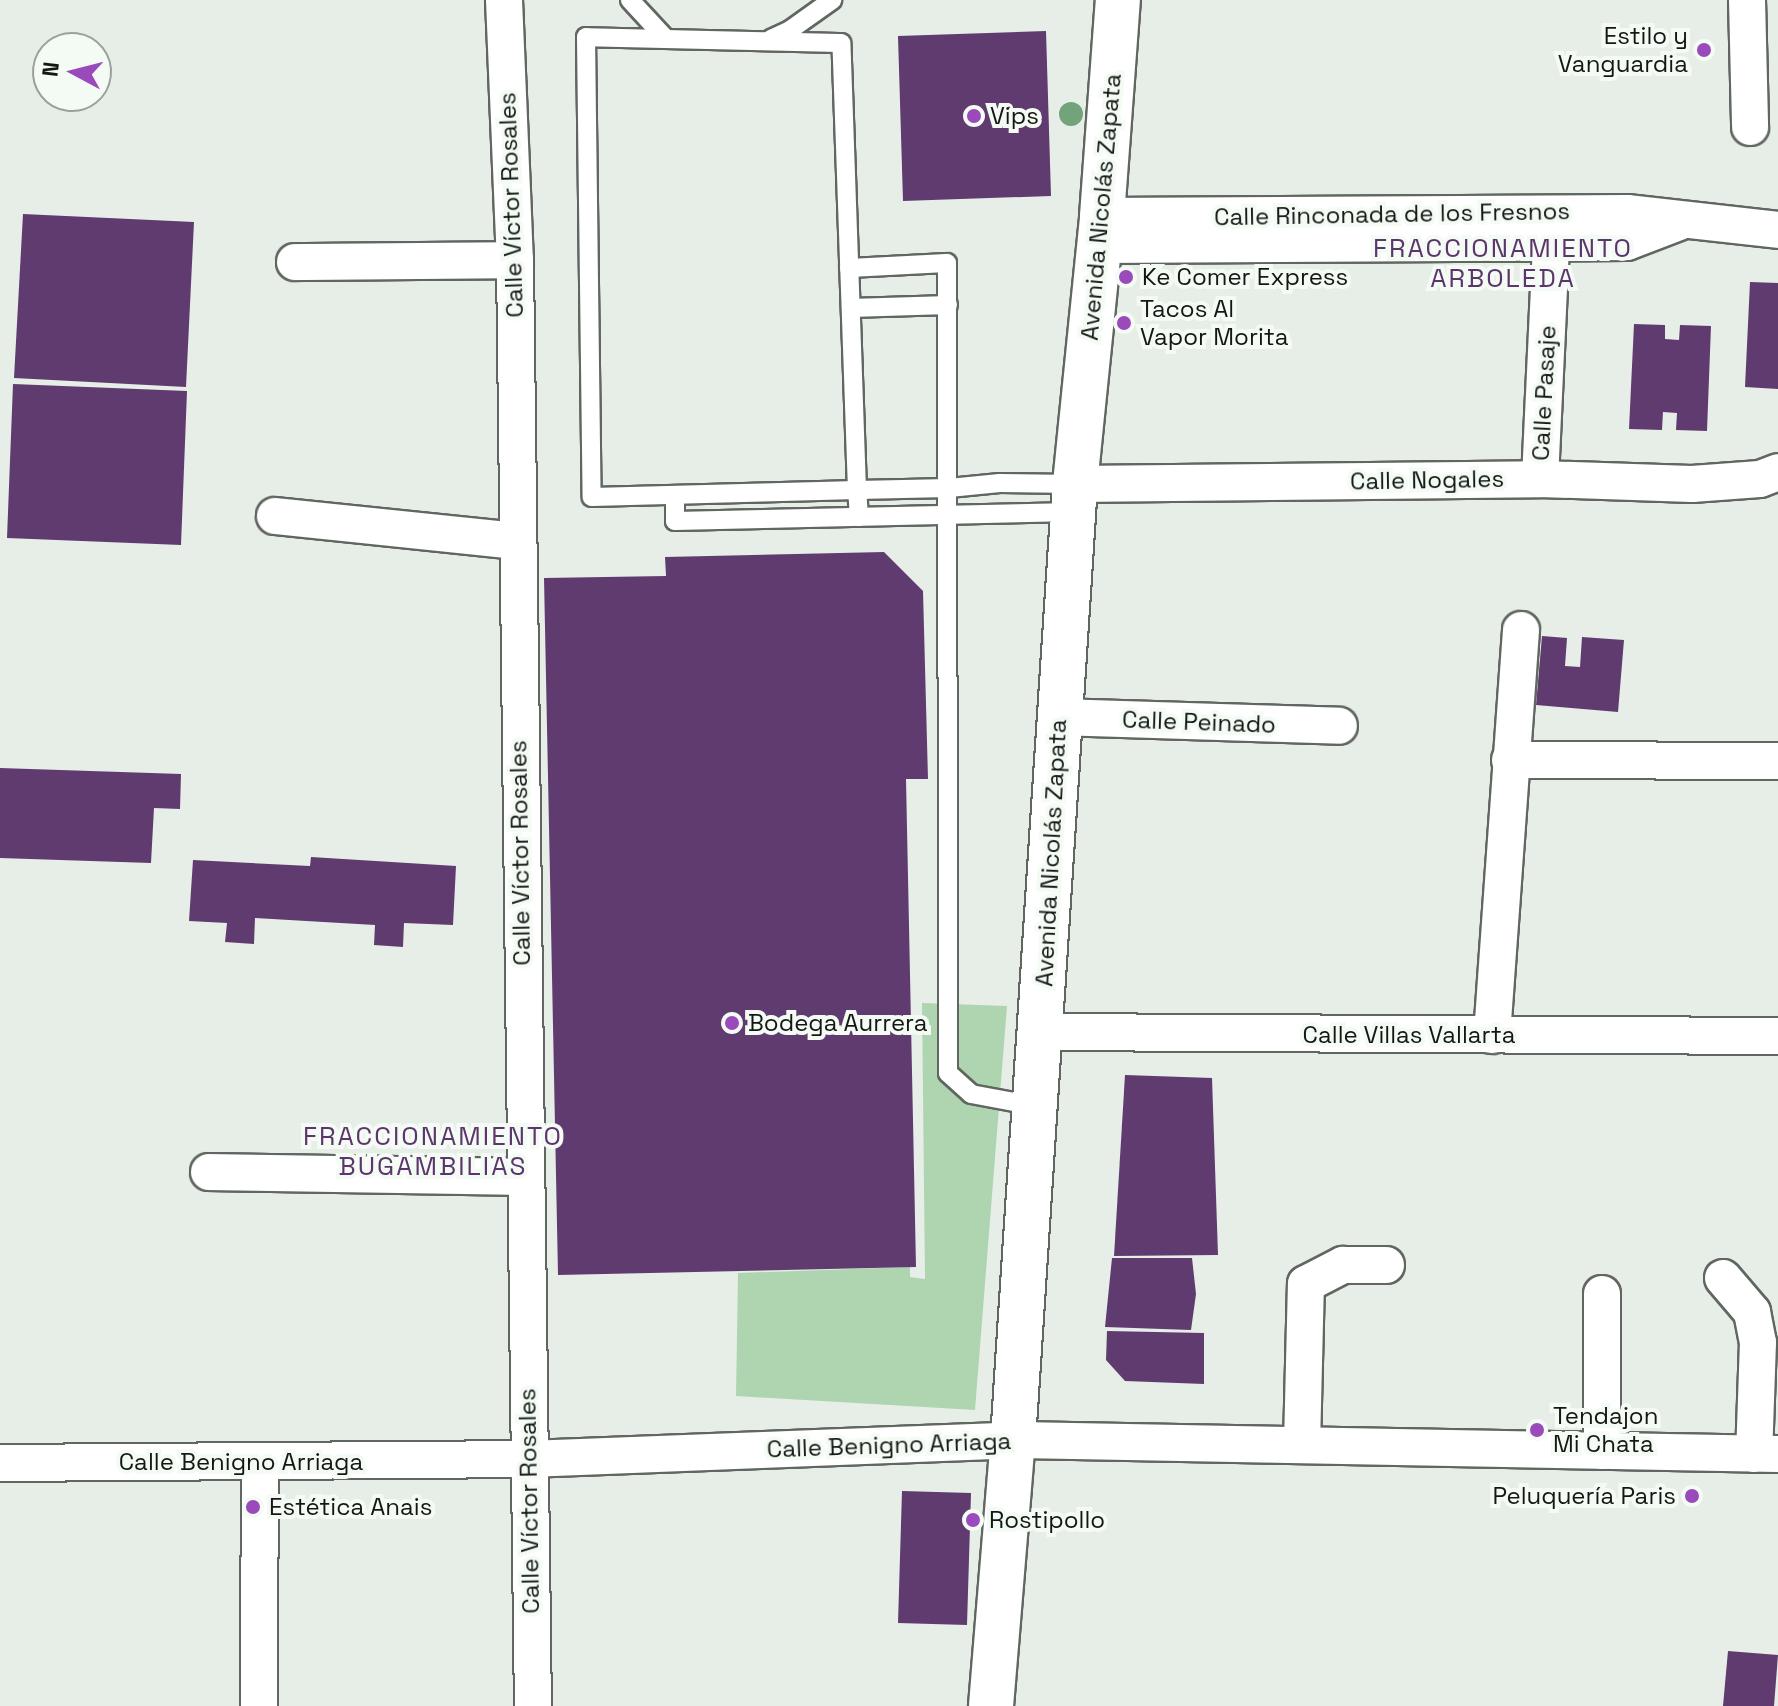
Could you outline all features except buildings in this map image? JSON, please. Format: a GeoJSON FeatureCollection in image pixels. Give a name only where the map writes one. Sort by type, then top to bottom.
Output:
{"type":"FeatureCollection","features":[{"type":"Feature","properties":{"kind":"street","name":"Calle Víctor Rosales"},"geometry":{"type":"LineString","coordinates":[[504,0],[515,260],[516,541],[533,1706]]}},
{"type":"Feature","properties":{"kind":"street","name":"Avenida Nicolás Zapata"},"geometry":{"type":"LineString","coordinates":[[991,1706],[1036,1107],[1074,498],[1101,230],[1118,0]]}},
{"type":"Feature","properties":{"kind":"street"},"geometry":{"type":"LineString","coordinates":[[1747,0],[1750,127]]}},
{"type":"Feature","properties":{"kind":"street","name":"Calle Rinconada de los Fresnos"},"geometry":{"type":"LineString","coordinates":[[1101,230],[1552,227],[1627,213],[1680,222],[1778,230]]}},
{"type":"Feature","properties":{"kind":"street","name":"Calle Pasaje"},"geometry":{"type":"LineString","coordinates":[[1540,479],[1552,227]]}},
{"type":"Feature","properties":{"kind":"street"},"geometry":{"type":"LineString","coordinates":[[295,262],[515,260]]}},
{"type":"Feature","properties":{"kind":"street","name":"Calle Nogales"},"geometry":{"type":"LineString","coordinates":[[1074,498],[1540,479],[1692,484],[1760,479],[1778,472]]}},
{"type":"Feature","properties":{"kind":"street"},"geometry":{"type":"LineString","coordinates":[[275,516],[516,541]]}},
{"type":"Feature","properties":{"kind":"street"},"geometry":{"type":"LineString","coordinates":[[1492,1035],[1521,630]]}},
{"type":"Feature","properties":{"kind":"street","name":"Calle Peinado"},"geometry":{"type":"LineString","coordinates":[[1059,717],[1339,726]]}},
{"type":"Feature","properties":{"kind":"street"},"geometry":{"type":"LineString","coordinates":[[1510,760],[1778,761]]}},
{"type":"Feature","properties":{"kind":"street","name":"Calle Villas Vallarta"},"geometry":{"type":"LineString","coordinates":[[1041,1032],[1778,1036]]}},
{"type":"Feature","properties":{"kind":"street"},"geometry":{"type":"LineString","coordinates":[[209,1172],[525,1177]]}},
{"type":"Feature","properties":{"kind":"street"},"geometry":{"type":"LineString","coordinates":[[1302,1445],[1306,1284],[1343,1265],[1386,1265]]}},
{"type":"Feature","properties":{"kind":"street"},"geometry":{"type":"LineString","coordinates":[[1723,1278],[1752,1312],[1758,1342],[1766,1454]]}},
{"type":"Feature","properties":{"kind":"street"},"geometry":{"type":"LineString","coordinates":[[1602,1294],[1602,1451]]}},
{"type":"Feature","properties":{"kind":"street","name":"Calle Benigno Arriaga"},"geometry":{"type":"LineString","coordinates":[[0,1463],[528,1459],[1013,1440],[1766,1454]]}},
{"type":"Feature","properties":{"kind":"street"},"geometry":{"type":"LineString","coordinates":[[259,1706],[260,1462]]}},
{"type":"Feature","properties":{"kind":"lane"},"geometry":{"type":"LineString","coordinates":[[630,0],[666,39]]}},
{"type":"Feature","properties":{"kind":"lane"},"geometry":{"type":"LineString","coordinates":[[764,42],[790,30],[832,0]]}},
{"type":"Feature","properties":{"kind":"lane"},"geometry":{"type":"LineString","coordinates":[[859,517],[857,490],[841,43],[586,37],[592,497],[857,490],[949,488],[1000,483],[1074,498]]}},
{"type":"Feature","properties":{"kind":"lane"},"geometry":{"type":"LineString","coordinates":[[849,268],[947,263],[948,1073],[971,1094],[1036,1107]]}},
{"type":"Feature","properties":{"kind":"lane"},"geometry":{"type":"LineString","coordinates":[[851,308],[948,305]]}},
{"type":"Feature","properties":{"kind":"lane"},"geometry":{"type":"LineString","coordinates":[[778,492],[781,519]]}},
{"type":"Feature","properties":{"kind":"lane"},"geometry":{"type":"LineString","coordinates":[[675,495],[675,521],[949,515],[1074,498]]}},
{"type":"Feature","properties":{"kind":"green space"},"geometry":{"type":"Polygon","coordinates":[[[922,1003],[1007,1006],[975,1410],[736,1396],[738,1273],[910,1267],[910,1277],[925,1279],[922,1003]]]}},
{"type":"Feature","properties":{"kind":"place","name":"Estilo y Vanguardia"},"geometry":{"type":"Point","coordinates":[1704,50]}},
{"type":"Feature","properties":{"kind":"place","name":"Vips"},"geometry":{"type":"Point","coordinates":[974,116]}},
{"type":"Feature","properties":{"kind":"place","name":"Ke Comer Express"},"geometry":{"type":"Point","coordinates":[1126,277]}},
{"type":"Feature","properties":{"kind":"place","name":"Tacos Al Vapor Morita"},"geometry":{"type":"Point","coordinates":[1124,323]}},
{"type":"Feature","properties":{"kind":"place","name":"Bodega Aurrera"},"geometry":{"type":"Point","coordinates":[732,1023]}},
{"type":"Feature","properties":{"kind":"place","name":"Tendajon Mi Chata"},"geometry":{"type":"Point","coordinates":[1537,1430]}},
{"type":"Feature","properties":{"kind":"place","name":"Peluquería Paris"},"geometry":{"type":"Point","coordinates":[1692,1496]}},
{"type":"Feature","properties":{"kind":"place","name":"Estética Anais"},"geometry":{"type":"Point","coordinates":[253,1507]}},
{"type":"Feature","properties":{"kind":"place","name":"Rostipollo"},"geometry":{"type":"Point","coordinates":[973,1520]}},
{"type":"Feature","properties":{"kind":"district","name":"FRACCIONAMIENTO ARBOLEDA"},"geometry":{"type":"Point","coordinates":[1503,264]}},
{"type":"Feature","properties":{"kind":"district","name":"FRACCIONAMIENTO BUGAMBILIAS"},"geometry":{"type":"Point","coordinates":[433,1152]}}]}
